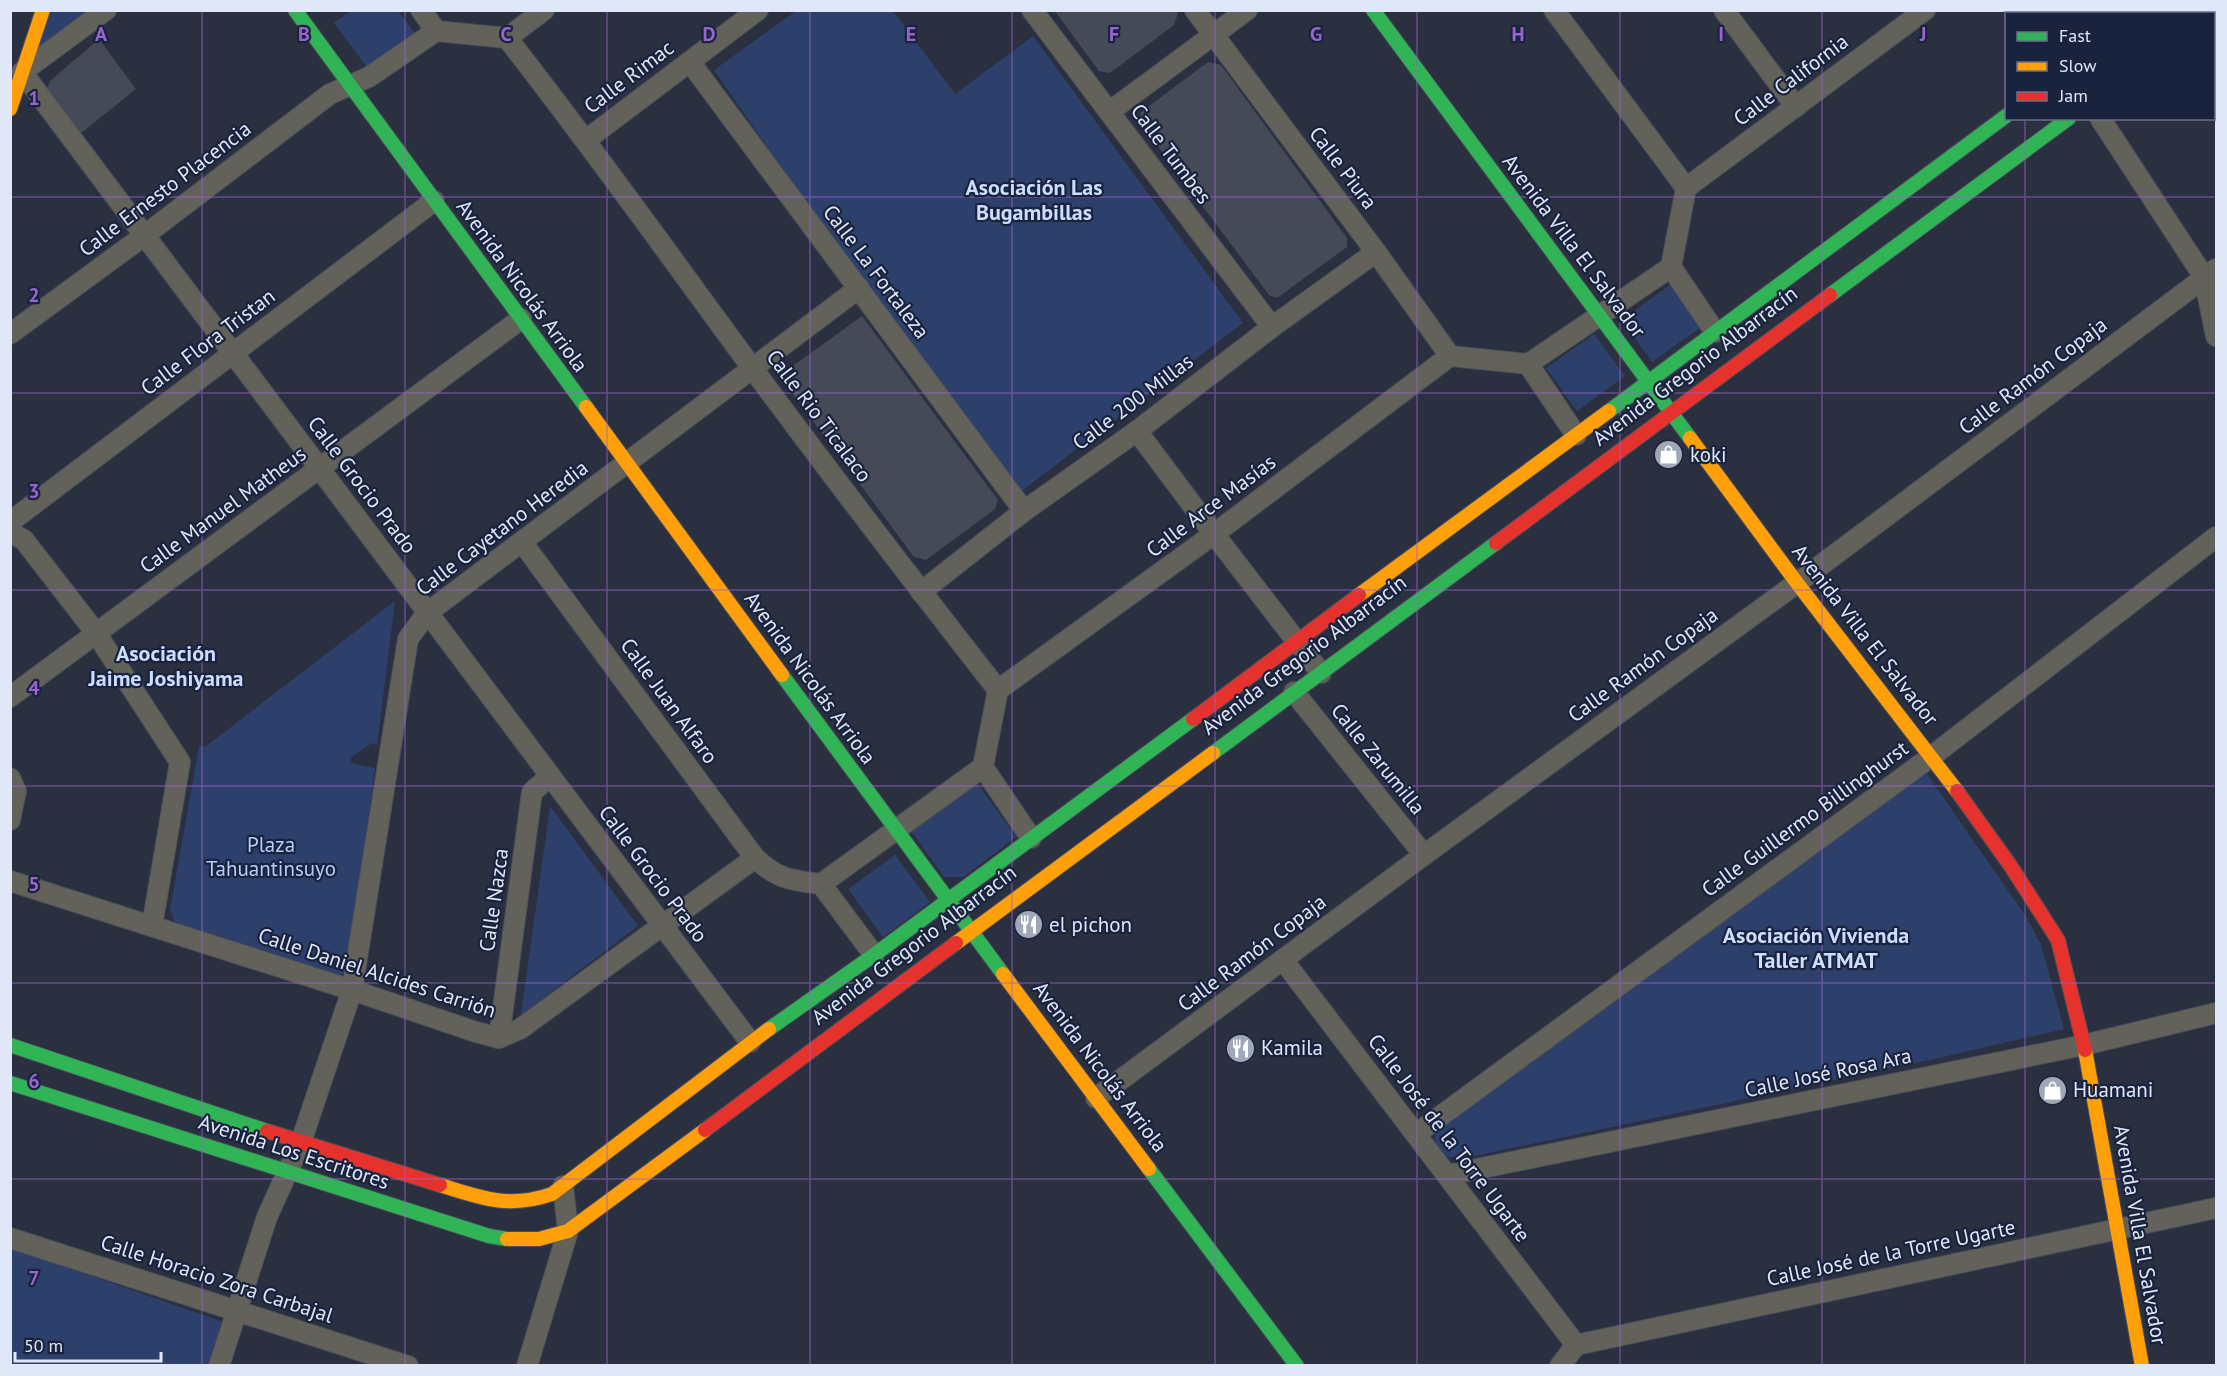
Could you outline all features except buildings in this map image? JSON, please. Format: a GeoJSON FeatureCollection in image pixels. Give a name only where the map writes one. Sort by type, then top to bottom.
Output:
{"type":"FeatureCollection","features":[{"type":"Feature","properties":{"kind":"street"},"geometry":{"type":"LineString","coordinates":[[10,109],[43,10]]}},
{"type":"Feature","properties":{"kind":"street"},"geometry":{"type":"LineString","coordinates":[[22,72],[106,10]]}},
{"type":"Feature","properties":{"kind":"street"},"geometry":{"type":"LineString","coordinates":[[421,10],[436,31],[507,38],[544,10]]}},
{"type":"Feature","properties":{"kind":"street","name":"Calle Rimac"},"geometry":{"type":"LineString","coordinates":[[586,140],[759,10]]}},
{"type":"Feature","properties":{"kind":"street","name":"Calle Tumbes"},"geometry":{"type":"LineString","coordinates":[[1032,10],[1272,327]]}},
{"type":"Feature","properties":{"kind":"street","name":"Calle Piura"},"geometry":{"type":"LineString","coordinates":[[1194,10],[1376,252],[1450,356]]}},
{"type":"Feature","properties":{"kind":"street"},"geometry":{"type":"LineString","coordinates":[[1109,112],[1247,10]]}},
{"type":"Feature","properties":{"kind":"street","name":"Avenida Villa El Salvador"},"geometry":{"type":"LineString","coordinates":[[1373,10],[1797,583],[1932,756],[2010,865],[2058,940],[2084,1045],[2142,1365]]}},
{"type":"Feature","properties":{"kind":"street"},"geometry":{"type":"LineString","coordinates":[[1450,356],[1528,364],[1671,267],[1686,188],[1554,10]]}},
{"type":"Feature","properties":{"kind":"street"},"geometry":{"type":"LineString","coordinates":[[1724,10],[1796,107]]}},
{"type":"Feature","properties":{"kind":"street","name":"Calle California"},"geometry":{"type":"LineString","coordinates":[[1686,188],[1924,10]]}},
{"type":"Feature","properties":{"kind":"street","name":"Avenida Nicolás Arriola"},"geometry":{"type":"LineString","coordinates":[[303,13],[349,85],[896,831],[1297,1365]]}},
{"type":"Feature","properties":{"kind":"street","name":"Calle Ernesto Placencia"},"geometry":{"type":"LineString","coordinates":[[10,334],[145,236],[330,94],[369,77],[436,31]]}},
{"type":"Feature","properties":{"kind":"street","name":"Calle Rio Ticalaco"},"geometry":{"type":"LineString","coordinates":[[507,38],[586,140],[921,592],[998,690]]}},
{"type":"Feature","properties":{"kind":"street","name":"Calle La Fortaleza"},"geometry":{"type":"LineString","coordinates":[[690,62],[1024,511]]}},
{"type":"Feature","properties":{"kind":"street","name":"Calle Grocio Prado"},"geometry":{"type":"LineString","coordinates":[[22,72],[750,1042]]}},
{"type":"Feature","properties":{"kind":"street","name":"Avenida Gregorio Albarracín"},"geometry":{"type":"LineString","coordinates":[[563,1186],[750,1042],[874,955],[2005,117]]}},
{"type":"Feature","properties":{"kind":"street","name":"Avenida Gregorio Albarracín"},"geometry":{"type":"LineString","coordinates":[[568,1231],[2066,120]]}},
{"type":"Feature","properties":{"kind":"street"},"geometry":{"type":"LineString","coordinates":[[2101,120],[2210,273],[2217,336]]}},
{"type":"Feature","properties":{"kind":"street","name":"Calle Flora Tristan"},"geometry":{"type":"LineString","coordinates":[[10,522],[434,201]]}},
{"type":"Feature","properties":{"kind":"street","name":"Calle 200 Millas"},"geometry":{"type":"LineString","coordinates":[[921,592],[1024,511],[1137,431],[1272,327],[1376,252]]}},
{"type":"Feature","properties":{"kind":"street"},"geometry":{"type":"LineString","coordinates":[[1671,267],[1715,332]]}},
{"type":"Feature","properties":{"kind":"street","name":"Calle Ramón Copaja"},"geometry":{"type":"LineString","coordinates":[[1096,1098],[1797,583],[2210,273]]}},
{"type":"Feature","properties":{"kind":"street","name":"Calle Cayetano Heredia"},"geometry":{"type":"LineString","coordinates":[[219,1365],[267,1217],[301,1142],[352,990],[408,639],[427,613],[859,288]]}},
{"type":"Feature","properties":{"kind":"street","name":"Calle Manuel Matheus"},"geometry":{"type":"LineString","coordinates":[[10,697],[521,319]]}},
{"type":"Feature","properties":{"kind":"street","name":"Calle Arce Masías"},"geometry":{"type":"LineString","coordinates":[[998,690],[1214,534],[1450,356]]}},
{"type":"Feature","properties":{"kind":"street"},"geometry":{"type":"LineString","coordinates":[[1528,364],[1576,435]]}},
{"type":"Feature","properties":{"kind":"street"},"geometry":{"type":"LineString","coordinates":[[1137,431],[1321,673]]}},
{"type":"Feature","properties":{"kind":"street"},"geometry":{"type":"LineString","coordinates":[[10,532],[24,540],[96,633],[180,762],[152,926]]}},
{"type":"Feature","properties":{"kind":"street","name":"Calle Guillermo Billinghurst"},"geometry":{"type":"LineString","coordinates":[[1416,1134],[1932,756],[2217,537]]}},
{"type":"Feature","properties":{"kind":"street","name":"Calle Juan Alfaro"},"geometry":{"type":"LineString","coordinates":[[522,542],[755,858],[769,871],[785,879],[821,884]]}},
{"type":"Feature","properties":{"kind":"street"},"geometry":{"type":"LineString","coordinates":[[874,955],[821,884],[983,767],[998,690]]}},
{"type":"Feature","properties":{"kind":"street","name":"Calle Zarumilla"},"geometry":{"type":"LineString","coordinates":[[1294,692],[1424,855]]}},
{"type":"Feature","properties":{"kind":"street"},"geometry":{"type":"LineString","coordinates":[[983,767],[1031,838]]}},
{"type":"Feature","properties":{"kind":"street","name":"Calle Nazca"},"geometry":{"type":"LineString","coordinates":[[499,1038],[532,792],[550,776]]}},
{"type":"Feature","properties":{"kind":"street"},"geometry":{"type":"LineString","coordinates":[[10,778],[16,791],[10,820]]}},
{"type":"Feature","properties":{"kind":"street","name":"Calle Daniel Alcides Carrión"},"geometry":{"type":"LineString","coordinates":[[10,881],[499,1038],[520,1029],[755,858]]}},
{"type":"Feature","properties":{"kind":"street","name":"Calle José de la Torre Ugarte"},"geometry":{"type":"LineString","coordinates":[[1283,960],[1576,1345],[2217,1208]]}},
{"type":"Feature","properties":{"kind":"street","name":"Calle José Rosa Ara"},"geometry":{"type":"LineString","coordinates":[[1448,1175],[2084,1045],[2217,1013]]}},
{"type":"Feature","properties":{"kind":"street","name":"Avenida Los Escritores"},"geometry":{"type":"LineString","coordinates":[[10,1045],[301,1142],[498,1202],[526,1202],[552,1194],[563,1186]]}},
{"type":"Feature","properties":{"kind":"street","name":"Avenida Los Escritores"},"geometry":{"type":"LineString","coordinates":[[10,1083],[287,1173],[505,1239],[537,1240],[568,1231]]}},
{"type":"Feature","properties":{"kind":"street"},"geometry":{"type":"LineString","coordinates":[[527,1365],[568,1231],[563,1186]]}},
{"type":"Feature","properties":{"kind":"street","name":"Calle Horacio Zora Carbajal"},"geometry":{"type":"LineString","coordinates":[[10,1238],[237,1311],[372,1360],[408,1365]]}},
{"type":"Feature","properties":{"kind":"street"},"geometry":{"type":"LineString","coordinates":[[1560,1365],[1576,1345]]}},
{"type":"Feature","properties":{"kind":"green space"},"geometry":{"type":"Polygon","coordinates":[[[51,11],[101,11],[38,47],[51,11]]]}},
{"type":"Feature","properties":{"kind":"green space"},"geometry":{"type":"Polygon","coordinates":[[[351,11],[398,11],[417,36],[369,70],[334,23],[351,11]]]}},
{"type":"Feature","properties":{"kind":"green space"},"geometry":{"type":"Polygon","coordinates":[[[796,11],[893,11],[955,94],[1033,36],[1243,323],[1020,492],[806,203],[714,70],[796,11]]]}},
{"type":"Feature","properties":{"kind":"green space"},"geometry":{"type":"Polygon","coordinates":[[[1670,285],[1700,328],[1652,362],[1622,320],[1670,285]]]}},
{"type":"Feature","properties":{"kind":"green space"},"geometry":{"type":"Polygon","coordinates":[[[1594,334],[1625,376],[1577,411],[1546,368],[1594,334]]]}},
{"type":"Feature","properties":{"kind":"green space","name":"Plaza Tahuantinsuyo"},"geometry":{"type":"Polygon","coordinates":[[[395,601],[377,745],[372,743],[351,757],[350,763],[375,768],[348,967],[341,975],[175,922],[170,910],[199,746],[205,747],[395,601]]]}},
{"type":"Feature","properties":{"kind":"green space"},"geometry":{"type":"Polygon","coordinates":[[[1925,771],[2027,918],[2041,945],[2064,1029],[1934,1059],[1465,1158],[1446,1157],[1435,1147],[1435,1133],[1925,771]]]}},
{"type":"Feature","properties":{"kind":"green space"},"geometry":{"type":"Polygon","coordinates":[[[975,780],[1016,837],[963,877],[944,877],[909,828],[975,780]]]}},
{"type":"Feature","properties":{"kind":"green space"},"geometry":{"type":"Polygon","coordinates":[[[550,806],[638,926],[521,1015],[550,806]]]}},
{"type":"Feature","properties":{"kind":"green space"},"geometry":{"type":"Polygon","coordinates":[[[895,855],[930,902],[883,937],[848,889],[895,855]]]}},
{"type":"Feature","properties":{"kind":"green space"},"geometry":{"type":"Polygon","coordinates":[[[11,1248],[229,1324],[217,1365],[11,1366],[11,1248]]]}},
{"type":"Feature","properties":{"kind":"traffic: fast"},"geometry":{"type":"LineString","coordinates":[[295,10],[586,407]]}},
{"type":"Feature","properties":{"kind":"traffic: fast"},"geometry":{"type":"LineString","coordinates":[[1373,10],[1690,438]]}},
{"type":"Feature","properties":{"kind":"traffic: fast"},"geometry":{"type":"LineString","coordinates":[[1609,411],[2005,117]]}},
{"type":"Feature","properties":{"kind":"traffic: fast"},"geometry":{"type":"LineString","coordinates":[[1830,295],[2066,120]]}},
{"type":"Feature","properties":{"kind":"traffic: fast"},"geometry":{"type":"LineString","coordinates":[[1213,753],[1496,543]]}},
{"type":"Feature","properties":{"kind":"traffic: fast"},"geometry":{"type":"LineString","coordinates":[[782,675],[1003,974]]}},
{"type":"Feature","properties":{"kind":"traffic: fast"},"geometry":{"type":"LineString","coordinates":[[769,1029],[874,955],[1193,719]]}},
{"type":"Feature","properties":{"kind":"traffic: fast"},"geometry":{"type":"LineString","coordinates":[[10,1045],[267,1131]]}},
{"type":"Feature","properties":{"kind":"traffic: fast"},"geometry":{"type":"LineString","coordinates":[[10,1083],[489,1236],[507,1239]]}},
{"type":"Feature","properties":{"kind":"traffic: fast"},"geometry":{"type":"LineString","coordinates":[[1149,1169],[1297,1366]]}},
{"type":"Feature","properties":{"kind":"traffic: slow"},"geometry":{"type":"LineString","coordinates":[[10,109],[43,10]]}},
{"type":"Feature","properties":{"kind":"traffic: slow"},"geometry":{"type":"LineString","coordinates":[[586,407],[782,675]]}},
{"type":"Feature","properties":{"kind":"traffic: slow"},"geometry":{"type":"LineString","coordinates":[[1359,595],[1609,411]]}},
{"type":"Feature","properties":{"kind":"traffic: slow"},"geometry":{"type":"LineString","coordinates":[[1690,438],[1797,583],[1957,791]]}},
{"type":"Feature","properties":{"kind":"traffic: slow"},"geometry":{"type":"LineString","coordinates":[[956,943],[1213,753]]}},
{"type":"Feature","properties":{"kind":"traffic: slow"},"geometry":{"type":"LineString","coordinates":[[1003,974],[1149,1169]]}},
{"type":"Feature","properties":{"kind":"traffic: slow"},"geometry":{"type":"LineString","coordinates":[[440,1185],[495,1200],[522,1201],[552,1194],[769,1029]]}},
{"type":"Feature","properties":{"kind":"traffic: slow"},"geometry":{"type":"LineString","coordinates":[[2085,1050],[2142,1366]]}},
{"type":"Feature","properties":{"kind":"traffic: slow"},"geometry":{"type":"LineString","coordinates":[[507,1239],[539,1239],[568,1231],[705,1130]]}},
{"type":"Feature","properties":{"kind":"traffic: jam"},"geometry":{"type":"LineString","coordinates":[[1496,543],[1830,295]]}},
{"type":"Feature","properties":{"kind":"traffic: jam"},"geometry":{"type":"LineString","coordinates":[[1193,719],[1359,595]]}},
{"type":"Feature","properties":{"kind":"traffic: jam"},"geometry":{"type":"LineString","coordinates":[[1957,791],[2010,865],[2058,940],[2085,1050]]}},
{"type":"Feature","properties":{"kind":"traffic: jam"},"geometry":{"type":"LineString","coordinates":[[705,1130],[956,943]]}},
{"type":"Feature","properties":{"kind":"traffic: jam"},"geometry":{"type":"LineString","coordinates":[[267,1131],[440,1185]]}},
{"type":"Feature","properties":{"kind":"place","name":"koki"},"geometry":{"type":"Point","coordinates":[1669,455]}},
{"type":"Feature","properties":{"kind":"place","name":"el pichon"},"geometry":{"type":"Point","coordinates":[1028,925]}},
{"type":"Feature","properties":{"kind":"place","name":"Kamila"},"geometry":{"type":"Point","coordinates":[1240,1048]}},
{"type":"Feature","properties":{"kind":"place","name":"Huamani"},"geometry":{"type":"Point","coordinates":[2052,1090]}},
{"type":"Feature","properties":{"kind":"district","name":"Asociación Las Bugambillas"},"geometry":{"type":"Point","coordinates":[1034,200]}},
{"type":"Feature","properties":{"kind":"district","name":"Asociación Jaime Joshiyama"},"geometry":{"type":"Point","coordinates":[166,666]}},
{"type":"Feature","properties":{"kind":"district","name":"Asociación Vivienda Taller ATMAT"},"geometry":{"type":"Point","coordinates":[1816,948]}}]}
